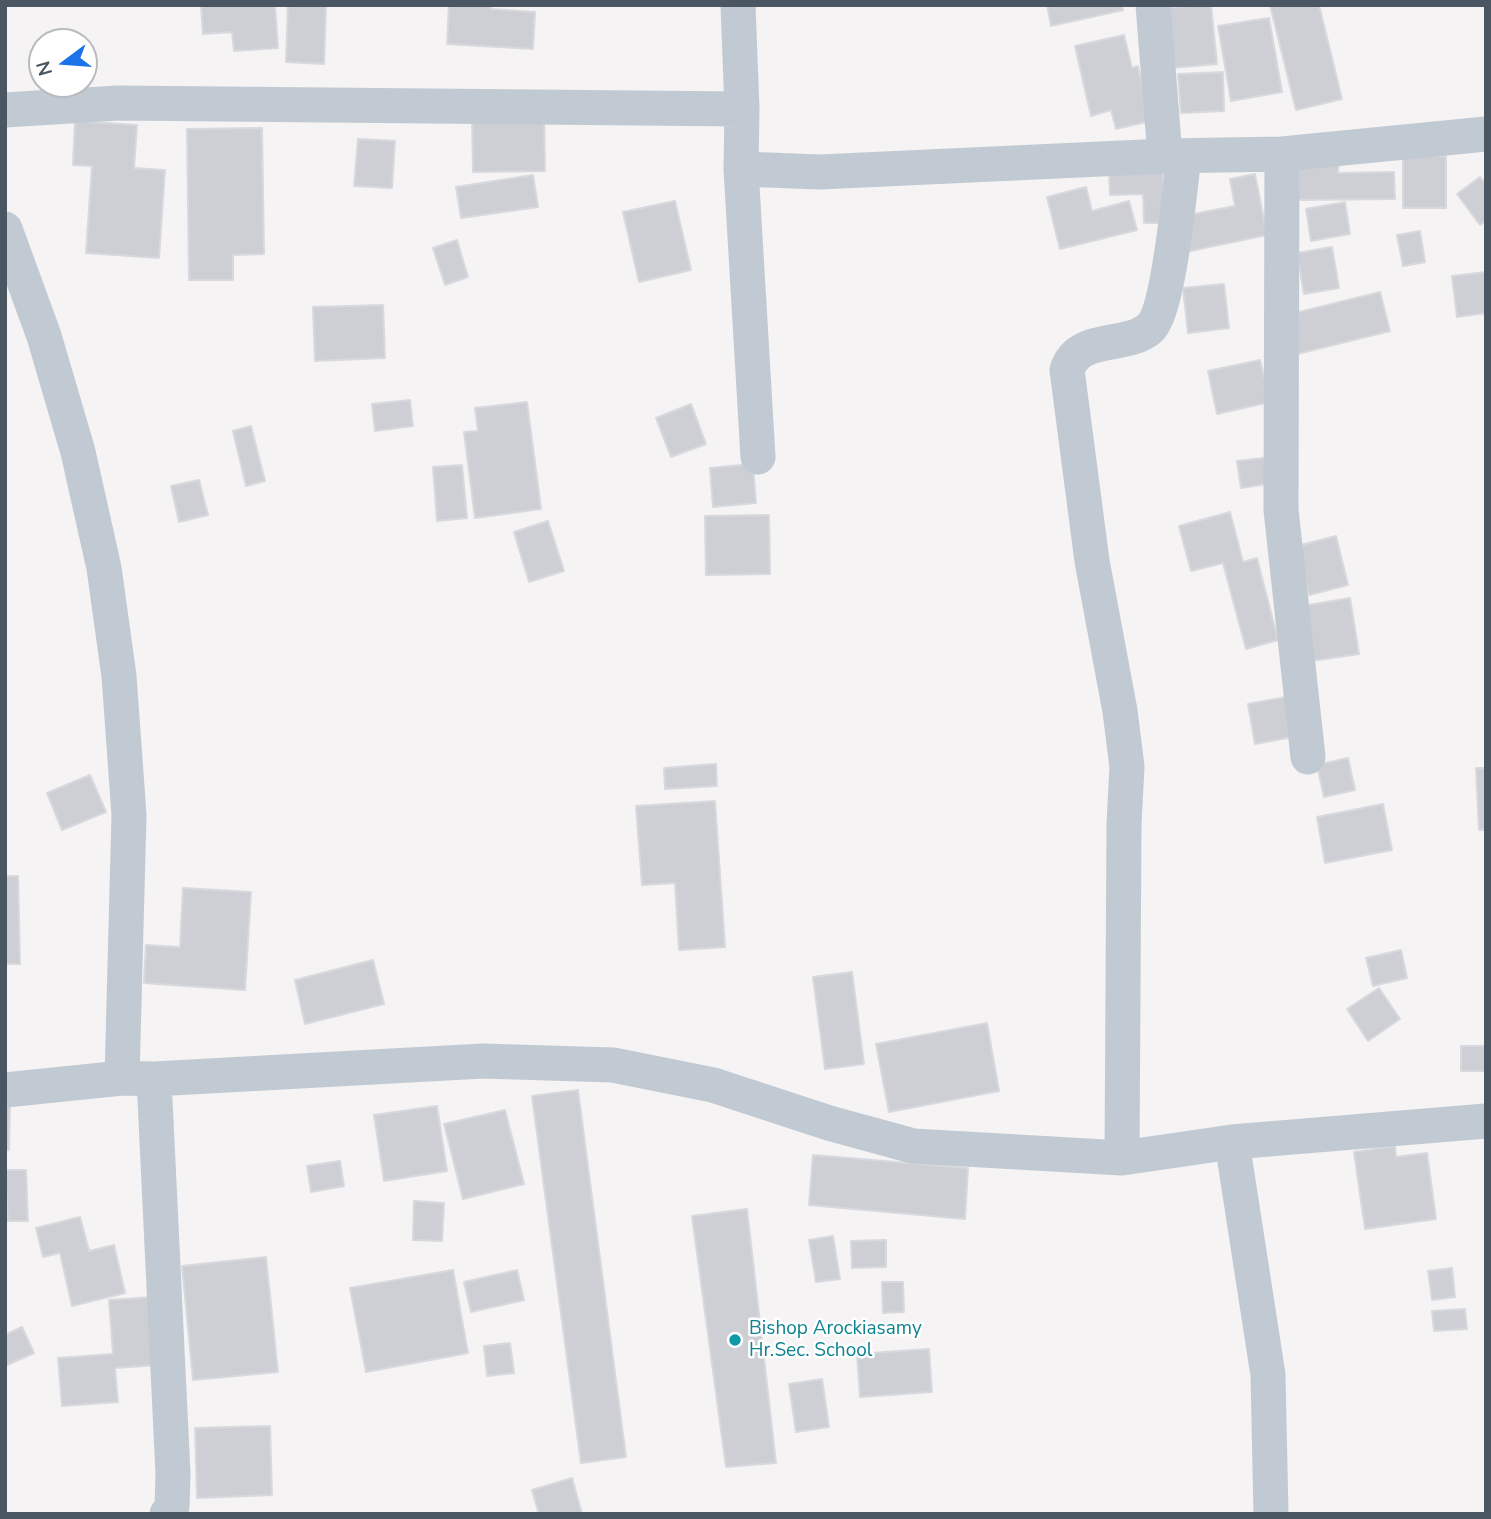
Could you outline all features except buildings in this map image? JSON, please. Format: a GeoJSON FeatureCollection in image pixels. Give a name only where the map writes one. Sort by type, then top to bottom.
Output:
{"type":"FeatureCollection","features":[{"type":"Feature","properties":{"kind":"street"},"geometry":{"type":"LineString","coordinates":[[738,5],[741,169],[758,457]]}},
{"type":"Feature","properties":{"kind":"street"},"geometry":{"type":"LineString","coordinates":[[1122,1158],[1124,824],[1127,767],[1120,711],[1093,561],[1067,370],[1071,358],[1082,350],[1140,334],[1151,328],[1158,316],[1165,290],[1175,156],[1153,5]]}},
{"type":"Feature","properties":{"kind":"street"},"geometry":{"type":"LineString","coordinates":[[5,110],[118,103],[742,109]]}},
{"type":"Feature","properties":{"kind":"street"},"geometry":{"type":"LineString","coordinates":[[741,169],[820,172],[1175,156],[1282,155],[1486,134]]}},
{"type":"Feature","properties":{"kind":"street"},"geometry":{"type":"LineString","coordinates":[[1282,155],[1281,510],[1308,757]]}},
{"type":"Feature","properties":{"kind":"street"},"geometry":{"type":"LineString","coordinates":[[5,229],[44,336],[78,452],[104,568],[119,676],[129,815],[138,1079],[173,1474],[172,1507],[167,1514]]}},
{"type":"Feature","properties":{"kind":"street"},"geometry":{"type":"LineString","coordinates":[[5,1090],[138,1079],[483,1061],[614,1065],[713,1085],[829,1123],[913,1146],[1122,1158],[1232,1142],[1486,1121]]}},
{"type":"Feature","properties":{"kind":"street"},"geometry":{"type":"LineString","coordinates":[[1232,1142],[1268,1375],[1271,1514]]}},
{"type":"Feature","properties":{"kind":"place","name":"Bishop Arockiasamy Hr.Sec. School"},"geometry":{"type":"Point","coordinates":[735,1340]}}]}
